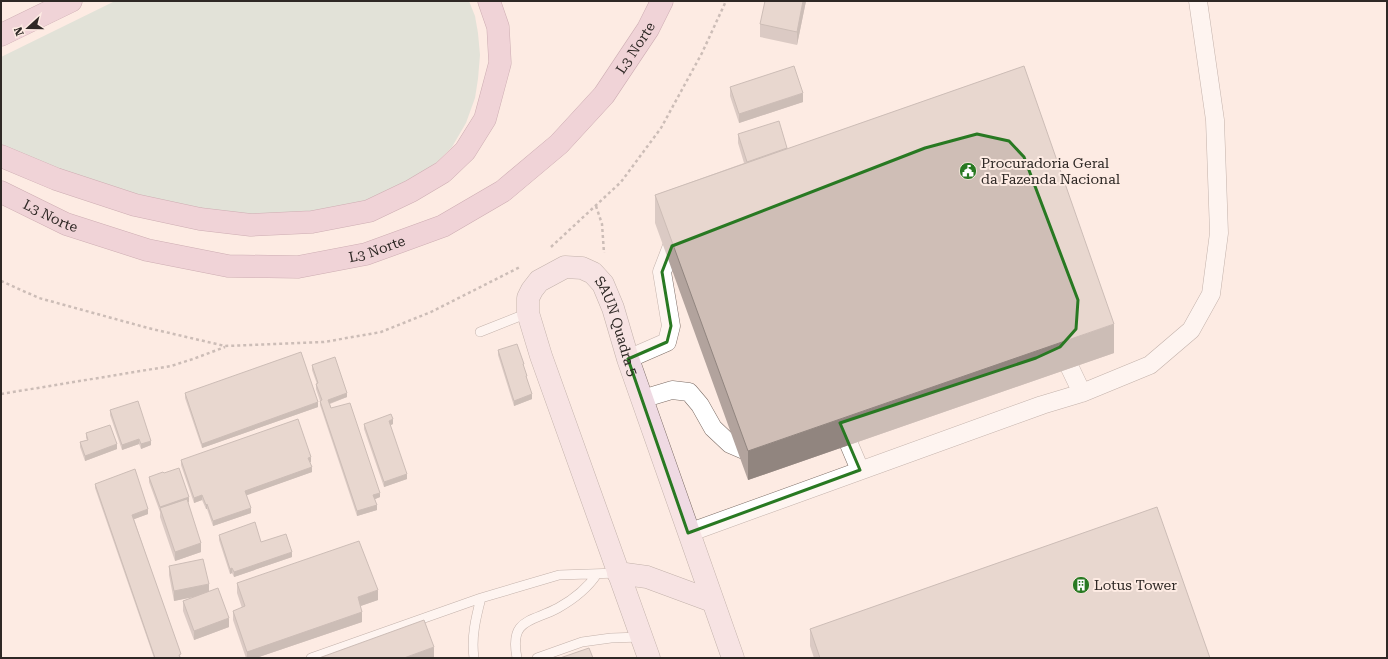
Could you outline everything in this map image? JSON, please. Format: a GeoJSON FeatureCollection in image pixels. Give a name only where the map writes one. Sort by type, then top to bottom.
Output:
{"type":"FeatureCollection","features":[{"type":"Feature","properties":{"kind":"main road"},"geometry":{"type":"LineString","coordinates":[[1,35],[71,1]]}},
{"type":"Feature","properties":{"kind":"main road"},"geometry":{"type":"LineString","coordinates":[[1,156],[56,179],[135,205],[200,219],[251,225],[312,222],[369,211],[411,191],[443,172],[465,151],[485,119],[500,63],[498,27],[489,1]]}},
{"type":"Feature","properties":{"kind":"main road","name":"L3 Norte"},"geometry":{"type":"LineString","coordinates":[[1,192],[66,224],[147,250],[228,266],[298,267],[366,254],[443,226],[503,191],[559,144],[604,95],[648,28],[662,1]]}},
{"type":"Feature","properties":{"kind":"street"},"geometry":{"type":"LineString","coordinates":[[688,533],[1042,405],[1082,393],[1150,365],[1191,330],[1211,294],[1219,233],[1215,120],[1198,1]]}},
{"type":"Feature","properties":{"kind":"street"},"geometry":{"type":"LineString","coordinates":[[628,359],[667,342],[671,326],[662,272],[672,246],[695,237]]}},
{"type":"Feature","properties":{"kind":"street","name":"SAUN Quadra 5"},"geometry":{"type":"LineString","coordinates":[[649,658],[641,637],[608,573],[528,313],[528,298],[539,281],[565,267],[582,268],[593,273],[603,284],[613,308],[628,359],[733,658]]}},
{"type":"Feature","properties":{"kind":"street"},"geometry":{"type":"LineString","coordinates":[[1072,333],[1054,350],[1082,393]]}},
{"type":"Feature","properties":{"kind":"street"},"geometry":{"type":"LineString","coordinates":[[642,398],[672,390],[689,392],[700,405],[713,428],[730,444],[744,450],[757,452],[772,446]]}},
{"type":"Feature","properties":{"kind":"street"},"geometry":{"type":"LineString","coordinates":[[840,423],[860,470]]}},
{"type":"Feature","properties":{"kind":"street"},"geometry":{"type":"LineString","coordinates":[[608,573],[647,577],[712,601]]}},
{"type":"Feature","properties":{"kind":"lane"},"geometry":{"type":"LineString","coordinates":[[480,332],[528,313]]}},
{"type":"Feature","properties":{"kind":"lane"},"geometry":{"type":"LineString","coordinates":[[311,658],[481,598],[559,576],[608,573]]}},
{"type":"Feature","properties":{"kind":"lane"},"geometry":{"type":"LineString","coordinates":[[517,658],[514,644],[517,634],[522,626],[533,618],[556,609],[574,599],[608,573]]}},
{"type":"Feature","properties":{"kind":"lane"},"geometry":{"type":"LineString","coordinates":[[474,658],[474,624],[481,598]]}},
{"type":"Feature","properties":{"kind":"lane"},"geometry":{"type":"LineString","coordinates":[[537,658],[582,642],[611,638],[641,637]]}},
{"type":"Feature","properties":{"kind":"path"},"geometry":{"type":"LineString","coordinates":[[596,206],[602,224],[604,254],[603,284]]}},
{"type":"Feature","properties":{"kind":"path"},"geometry":{"type":"LineString","coordinates":[[1,394],[171,366],[225,346]]}},
{"type":"Feature","properties":{"kind":"highlighted area"},"geometry":{"type":"Polygon","coordinates":[[[977,134],[1009,141],[1024,157],[1078,300],[1076,329],[1060,347],[1036,358],[840,423],[860,470],[688,533],[628,359],[667,342],[671,326],[662,272],[672,246],[925,148],[977,134]]]}},
{"type":"Feature","properties":{"kind":"green space"},"geometry":{"type":"Polygon","coordinates":[[[115,1],[469,1],[475,16],[480,55],[475,98],[466,123],[452,147],[437,162],[411,180],[379,197],[347,208],[273,219],[140,201],[1,146],[1,57],[115,1]]]}},
{"type":"Feature","properties":{"kind":"building"},"geometry":{"type":"Polygon","coordinates":[[[765,1],[803,1],[797,32],[760,24],[765,1]]]}},
{"type":"Feature","properties":{"kind":"building"},"geometry":{"type":"Polygon","coordinates":[[[794,66],[803,93],[739,114],[730,87],[794,66]]]}},
{"type":"Feature","properties":{"kind":"building"},"geometry":{"type":"Polygon","coordinates":[[[1024,66],[1114,324],[748,451],[655,195],[1024,66]]]}},
{"type":"Feature","properties":{"kind":"building"},"geometry":{"type":"Polygon","coordinates":[[[779,121],[787,148],[747,162],[738,134],[779,121]]]}},
{"type":"Feature","properties":{"kind":"building"},"geometry":{"type":"Polygon","coordinates":[[[517,344],[532,394],[514,401],[498,350],[517,344]]]}},
{"type":"Feature","properties":{"kind":"building"},"geometry":{"type":"Polygon","coordinates":[[[301,352],[318,402],[202,444],[185,393],[301,352]]]}},
{"type":"Feature","properties":{"kind":"building"},"geometry":{"type":"Polygon","coordinates":[[[335,357],[347,393],[328,400],[331,408],[350,403],[380,493],[373,495],[377,505],[357,511],[320,401],[322,400],[316,384],[318,383],[312,365],[335,357]]]}},
{"type":"Feature","properties":{"kind":"building"},"geometry":{"type":"Polygon","coordinates":[[[138,401],[151,441],[141,444],[139,439],[122,445],[110,410],[138,401]]]}},
{"type":"Feature","properties":{"kind":"building"},"geometry":{"type":"Polygon","coordinates":[[[391,414],[393,419],[389,421],[407,474],[384,482],[364,424],[391,414]]]}},
{"type":"Feature","properties":{"kind":"building"},"geometry":{"type":"Polygon","coordinates":[[[298,419],[311,457],[308,458],[312,467],[245,491],[251,508],[213,521],[202,495],[194,498],[181,460],[298,419]]]}},
{"type":"Feature","properties":{"kind":"building"},"geometry":{"type":"Polygon","coordinates":[[[110,425],[117,444],[85,456],[80,442],[88,440],[86,433],[110,425]]]}},
{"type":"Feature","properties":{"kind":"building"},"geometry":{"type":"Polygon","coordinates":[[[179,468],[189,497],[160,507],[149,477],[179,468]]]}},
{"type":"Feature","properties":{"kind":"building"},"geometry":{"type":"Polygon","coordinates":[[[135,469],[148,509],[132,515],[181,654],[179,655],[180,658],[155,658],[95,484],[135,469]]]}},
{"type":"Feature","properties":{"kind":"building"},"geometry":{"type":"Polygon","coordinates":[[[187,499],[201,543],[175,552],[160,508],[187,499]]]}},
{"type":"Feature","properties":{"kind":"building","name":"Lotus Tower"},"geometry":{"type":"Polygon","coordinates":[[[1157,507],[1210,658],[820,658],[810,629],[1157,507]]]}},
{"type":"Feature","properties":{"kind":"building"},"geometry":{"type":"Polygon","coordinates":[[[255,522],[261,542],[286,534],[292,552],[234,572],[232,568],[230,569],[219,535],[255,522]]]}},
{"type":"Feature","properties":{"kind":"building"},"geometry":{"type":"Polygon","coordinates":[[[359,541],[378,590],[358,597],[362,612],[247,652],[233,611],[245,606],[237,583],[359,541]]]}},
{"type":"Feature","properties":{"kind":"building"},"geometry":{"type":"Polygon","coordinates":[[[203,559],[209,584],[174,591],[169,566],[203,559]]]}},
{"type":"Feature","properties":{"kind":"building"},"geometry":{"type":"Polygon","coordinates":[[[218,588],[229,618],[194,631],[183,601],[218,588]]]}},
{"type":"Feature","properties":{"kind":"building"},"geometry":{"type":"Polygon","coordinates":[[[424,620],[434,647],[404,658],[319,658],[424,620]]]}},
{"type":"Feature","properties":{"kind":"building"},"geometry":{"type":"Polygon","coordinates":[[[589,648],[593,658],[560,658],[589,648]]]}},
{"type":"Feature","properties":{"kind":"place","name":"Procuradoria Geral da Fazenda Nacional"},"geometry":{"type":"Point","coordinates":[968,171]}},
{"type":"Feature","properties":{"kind":"place","name":"Lotus Tower"},"geometry":{"type":"Point","coordinates":[1081,585]}}]}
